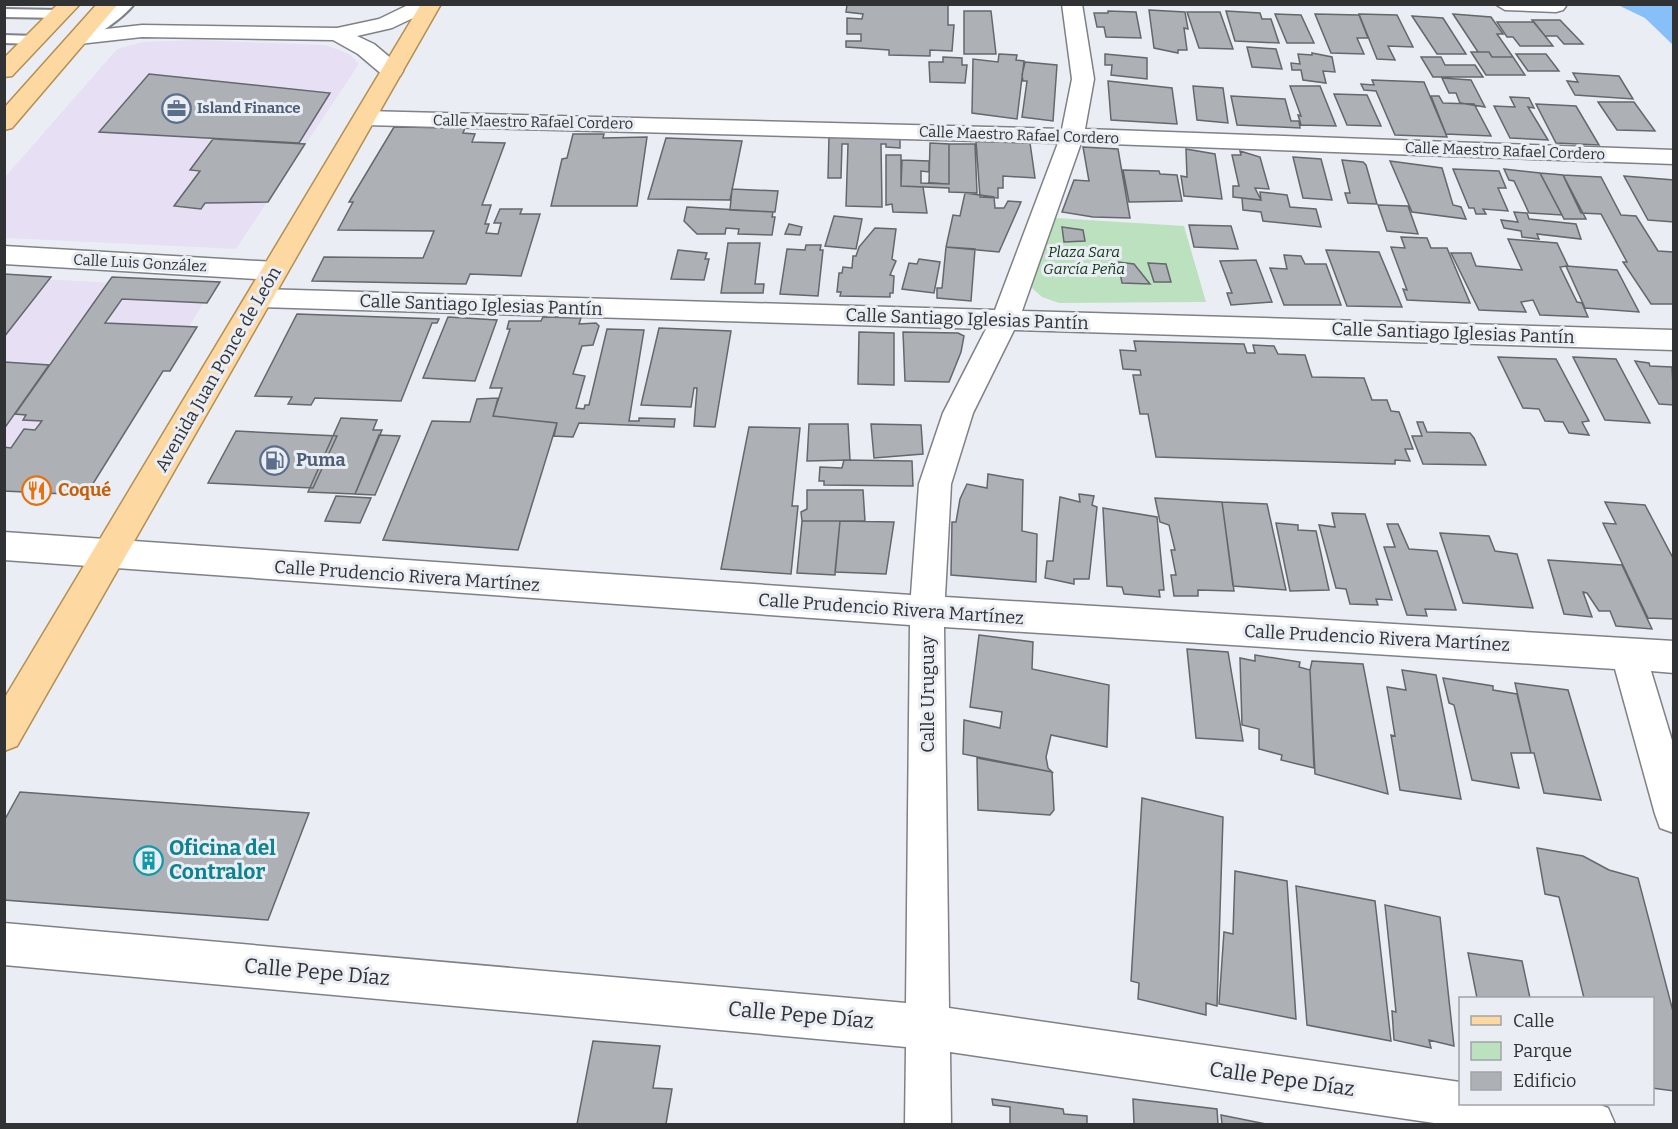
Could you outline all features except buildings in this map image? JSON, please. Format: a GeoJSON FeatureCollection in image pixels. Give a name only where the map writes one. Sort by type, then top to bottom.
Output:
{"type":"FeatureCollection","features":[{"type":"Feature","properties":{"kind":"main road"},"geometry":{"type":"LineString","coordinates":[[4,123],[108,4]]}},
{"type":"Feature","properties":{"kind":"main road","name":"Avenida Juan Ponce de León"},"geometry":{"type":"LineString","coordinates":[[4,734],[365,118],[429,4]]}},
{"type":"Feature","properties":{"kind":"main road"},"geometry":{"type":"LineString","coordinates":[[4,71],[66,9]]}},
{"type":"Feature","properties":{"kind":"street"},"geometry":{"type":"LineString","coordinates":[[79,38],[142,31],[337,34],[385,24],[429,4]]}},
{"type":"Feature","properties":{"kind":"street","name":"Calle Uruguay"},"geometry":{"type":"LineString","coordinates":[[928,1125],[930,1026],[927,612],[935,484],[958,413],[1005,320],[1072,136],[1083,80],[1072,4]]}},
{"type":"Feature","properties":{"kind":"street"},"geometry":{"type":"LineString","coordinates":[[1505,4],[1555,5]]}},
{"type":"Feature","properties":{"kind":"street"},"geometry":{"type":"LineString","coordinates":[[337,34],[366,49],[392,71]]}},
{"type":"Feature","properties":{"kind":"street","name":"Calle Maestro Rafael Cordero"},"geometry":{"type":"LineString","coordinates":[[365,118],[1072,136],[1674,157]]}},
{"type":"Feature","properties":{"kind":"street","name":"Calle Luis González"},"geometry":{"type":"LineString","coordinates":[[4,255],[275,271]]}},
{"type":"Feature","properties":{"kind":"street","name":"Calle Santiago Iglesias Pantín"},"geometry":{"type":"LineString","coordinates":[[260,298],[1674,340]]}},
{"type":"Feature","properties":{"kind":"street","name":"Calle Prudencio Rivera Martínez"},"geometry":{"type":"LineString","coordinates":[[4,546],[927,612],[1674,657]]}},
{"type":"Feature","properties":{"kind":"street"},"geometry":{"type":"LineString","coordinates":[[1628,653],[1674,814]]}},
{"type":"Feature","properties":{"kind":"street","name":"Calle Pepe Díaz"},"geometry":{"type":"LineString","coordinates":[[4,944],[930,1026],[1592,1125]]}},
{"type":"Feature","properties":{"kind":"lane"},"geometry":{"type":"LineString","coordinates":[[79,38],[122,12],[127,4]]}},
{"type":"Feature","properties":{"kind":"lane"},"geometry":{"type":"LineString","coordinates":[[4,13],[66,9]]}},
{"type":"Feature","properties":{"kind":"lane"},"geometry":{"type":"LineString","coordinates":[[4,39],[35,40]]}},
{"type":"Feature","properties":{"kind":"shaded area"},"geometry":{"type":"Polygon","coordinates":[[[194,40],[326,45],[349,54],[359,64],[236,249],[5,238],[5,177],[117,49],[142,42],[194,40]]]}},
{"type":"Feature","properties":{"kind":"shaded area"},"geometry":{"type":"Polygon","coordinates":[[[4,277],[213,288],[86,491],[5,484],[4,277]]]}},
{"type":"Feature","properties":{"kind":"green space","name":"Plaza Sara García Peña"},"geometry":{"type":"Polygon","coordinates":[[[1056,218],[1184,226],[1206,302],[1059,303],[1042,297],[1032,288],[1034,276],[1056,218]]]}},
{"type":"Feature","properties":{"kind":"water"},"geometry":{"type":"Polygon","coordinates":[[[1618,5],[1673,5],[1673,45],[1645,18],[1618,5]]]}},
{"type":"Feature","properties":{"kind":"place","name":"Island Finance"},"geometry":{"type":"Point","coordinates":[176,108]}},
{"type":"Feature","properties":{"kind":"place","name":"Puma"},"geometry":{"type":"Point","coordinates":[275,460]}},
{"type":"Feature","properties":{"kind":"place","name":"Coqué"},"geometry":{"type":"Point","coordinates":[37,490]}},
{"type":"Feature","properties":{"kind":"place","name":"Oficina del Contralor"},"geometry":{"type":"Point","coordinates":[148,860]}}]}
